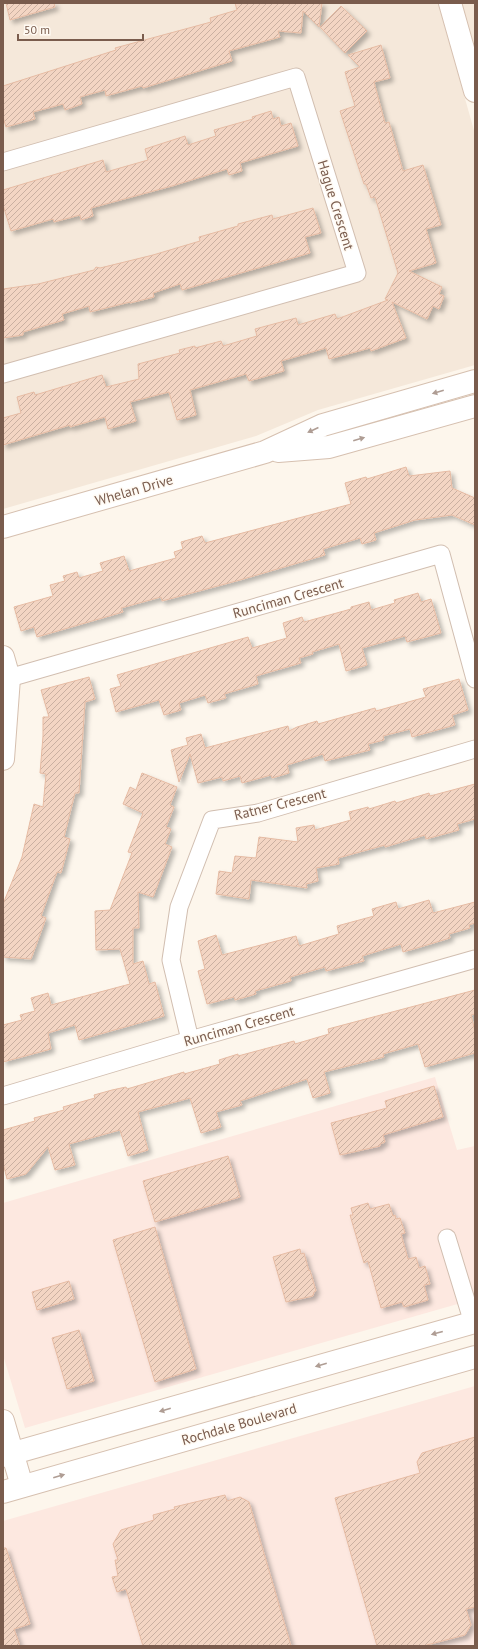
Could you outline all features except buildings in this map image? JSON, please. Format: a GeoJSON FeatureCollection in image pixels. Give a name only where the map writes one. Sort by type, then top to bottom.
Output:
{"type":"FeatureCollection","features":[{"type":"Feature","properties":{"kind":"main road"},"geometry":{"type":"LineString","coordinates":[[450,3],[475,91]]}},
{"type":"Feature","properties":{"kind":"main road","name":"Whelan Drive"},"geometry":{"type":"LineString","coordinates":[[3,527],[265,452],[324,425],[475,380]]}},
{"type":"Feature","properties":{"kind":"main road","name":"Whelan Drive"},"geometry":{"type":"LineString","coordinates":[[265,452],[328,447],[475,406]]}},
{"type":"Feature","properties":{"kind":"main road"},"geometry":{"type":"LineString","coordinates":[[3,657],[9,678],[3,759]]}},
{"type":"Feature","properties":{"kind":"main road"},"geometry":{"type":"LineString","coordinates":[[8,1455],[474,1323]]}},
{"type":"Feature","properties":{"kind":"main road","name":"Rochdale Boulevard"},"geometry":{"type":"LineString","coordinates":[[12,1489],[475,1357]]}},
{"type":"Feature","properties":{"kind":"main road"},"geometry":{"type":"LineString","coordinates":[[3,1421],[12,1489]]}},
{"type":"Feature","properties":{"kind":"street","name":"Hague Crescent"},"geometry":{"type":"LineString","coordinates":[[3,162],[296,77],[357,273],[3,374]]}},
{"type":"Feature","properties":{"kind":"street","name":"Runciman Crescent"},"geometry":{"type":"LineString","coordinates":[[9,678],[442,554],[475,679]]}},
{"type":"Feature","properties":{"kind":"street","name":"Ratner Crescent"},"geometry":{"type":"LineString","coordinates":[[190,1040],[171,960],[179,907],[212,820],[258,813],[475,749]]}},
{"type":"Feature","properties":{"kind":"street","name":"Runciman Crescent"},"geometry":{"type":"LineString","coordinates":[[3,1096],[190,1040],[475,959]]}},
{"type":"Feature","properties":{"kind":"street"},"geometry":{"type":"LineString","coordinates":[[447,1238],[474,1323]]}},
{"type":"Feature","properties":{"kind":"shaded area"},"geometry":{"type":"Polygon","coordinates":[[[3,3],[438,3],[475,134],[475,365],[318,410],[256,436],[3,509],[3,3]]]}},
{"type":"Feature","properties":{"kind":"shaded area"},"geometry":{"type":"Polygon","coordinates":[[[458,3],[475,3],[475,61],[458,3]]]}},
{"type":"Feature","properties":{"kind":"shaded area"},"geometry":{"type":"Polygon","coordinates":[[[435,1077],[457,1150],[475,1146],[475,1299],[25,1428],[3,1355],[3,1203],[435,1077]]]}},
{"type":"Feature","properties":{"kind":"shaded area"},"geometry":{"type":"Polygon","coordinates":[[[475,1386],[475,1646],[3,1646],[3,1521],[475,1386]]]}}]}
